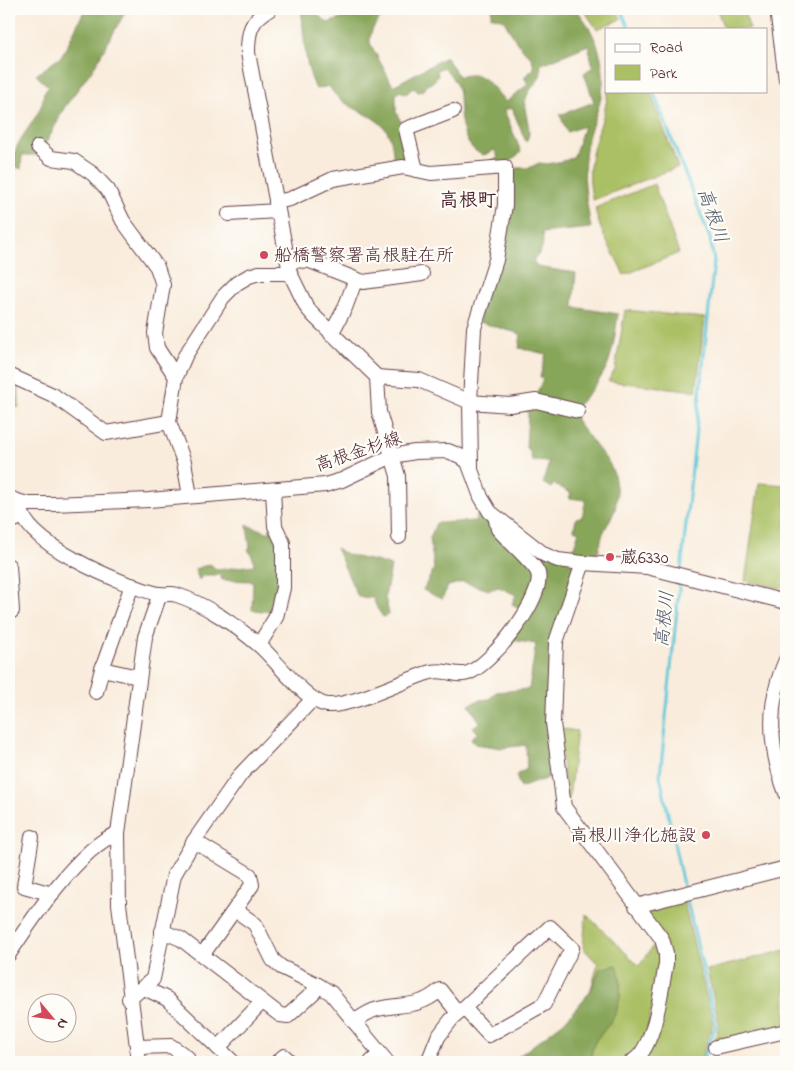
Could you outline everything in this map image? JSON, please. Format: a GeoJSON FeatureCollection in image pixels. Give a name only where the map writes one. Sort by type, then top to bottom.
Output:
{"type":"FeatureCollection","features":[{"type":"Feature","properties":{"kind":"street"},"geometry":{"type":"LineString","coordinates":[[270,9],[263,13],[248,32],[248,53],[289,267],[307,308],[331,334],[377,377],[419,380],[470,402],[510,405],[536,401],[578,411]]}},
{"type":"Feature","properties":{"kind":"street"},"geometry":{"type":"LineString","coordinates":[[777,9],[786,80]]}},
{"type":"Feature","properties":{"kind":"street"},"geometry":{"type":"LineString","coordinates":[[416,170],[406,130],[453,112]]}},
{"type":"Feature","properties":{"kind":"street"},"geometry":{"type":"LineString","coordinates":[[38,147],[51,158],[74,161],[93,174],[108,190],[123,221],[157,267],[163,285],[155,333],[157,348],[176,377]]}},
{"type":"Feature","properties":{"kind":"street"},"geometry":{"type":"LineString","coordinates":[[229,214],[277,206],[333,179],[403,167],[432,174],[505,167],[505,205],[496,260],[474,328],[470,402],[471,467],[481,497],[496,516],[545,554],[558,560],[647,567],[786,602]]}},
{"type":"Feature","properties":{"kind":"street"},"geometry":{"type":"LineString","coordinates":[[190,496],[184,462],[169,422],[176,377],[185,356],[214,310],[223,297],[237,283],[249,276],[310,261],[355,281],[363,282],[422,274]]}},
{"type":"Feature","properties":{"kind":"street"},"geometry":{"type":"LineString","coordinates":[[331,334],[345,308],[355,281]]}},
{"type":"Feature","properties":{"kind":"street"},"geometry":{"type":"LineString","coordinates":[[9,376],[53,395],[106,433],[169,422]]}},
{"type":"Feature","properties":{"kind":"street"},"geometry":{"type":"LineString","coordinates":[[377,377],[379,412],[399,484],[399,537]]}},
{"type":"Feature","properties":{"kind":"street","name":"高根金杉線"},"geometry":{"type":"LineString","coordinates":[[16,506],[149,500],[325,485],[342,480],[392,456],[415,452],[448,451],[460,456],[471,467]]}},
{"type":"Feature","properties":{"kind":"street"},"geometry":{"type":"LineString","coordinates":[[259,645],[276,617],[283,588],[283,543],[275,526],[273,490]]}},
{"type":"Feature","properties":{"kind":"street"},"geometry":{"type":"LineString","coordinates":[[16,506],[30,528],[71,558],[132,586],[160,594],[175,594],[225,620],[259,645],[313,699],[329,705],[345,703],[437,670],[465,675],[476,670],[493,656],[535,598],[539,584],[537,570],[498,529],[496,516]]}},
{"type":"Feature","properties":{"kind":"street"},"geometry":{"type":"LineString","coordinates":[[583,563],[556,642],[553,723],[564,807],[662,939],[666,964],[650,1039],[645,1052],[631,1062]]}},
{"type":"Feature","properties":{"kind":"street"},"geometry":{"type":"LineString","coordinates":[[9,566],[12,611],[9,611]]}},
{"type":"Feature","properties":{"kind":"street"},"geometry":{"type":"LineString","coordinates":[[96,692],[102,669],[132,586]]}},
{"type":"Feature","properties":{"kind":"street"},"geometry":{"type":"LineString","coordinates":[[160,594],[145,638],[138,676],[118,833],[119,904],[136,1057],[171,1046],[187,1057]]}},
{"type":"Feature","properties":{"kind":"street"},"geometry":{"type":"LineString","coordinates":[[786,660],[780,674],[771,731],[776,766],[786,793]]}},
{"type":"Feature","properties":{"kind":"street"},"geometry":{"type":"LineString","coordinates":[[102,669],[138,676]]}},
{"type":"Feature","properties":{"kind":"street"},"geometry":{"type":"LineString","coordinates":[[130,999],[153,979],[174,874],[194,841],[241,774],[313,699]]}},
{"type":"Feature","properties":{"kind":"street"},"geometry":{"type":"LineString","coordinates":[[10,948],[52,894],[95,846],[102,840],[118,833]]}},
{"type":"Feature","properties":{"kind":"street"},"geometry":{"type":"LineString","coordinates":[[32,837],[24,886],[52,894]]}},
{"type":"Feature","properties":{"kind":"street"},"geometry":{"type":"LineString","coordinates":[[194,841],[250,875],[252,885],[203,954]]}},
{"type":"Feature","properties":{"kind":"street"},"geometry":{"type":"LineString","coordinates":[[636,906],[786,868]]}},
{"type":"Feature","properties":{"kind":"street"},"geometry":{"type":"LineString","coordinates":[[235,910],[255,924],[273,960],[281,967],[331,993],[354,1022],[379,1060]]}},
{"type":"Feature","properties":{"kind":"street"},"geometry":{"type":"LineString","coordinates":[[354,1022],[378,1008],[428,1000],[440,990],[461,1011],[488,1035],[544,1004],[572,948],[550,928],[461,1011],[438,1037],[428,1062]]}},
{"type":"Feature","properties":{"kind":"street"},"geometry":{"type":"LineString","coordinates":[[162,931],[181,939],[203,954],[280,1015],[288,1016],[314,992],[318,985]]}},
{"type":"Feature","properties":{"kind":"street"},"geometry":{"type":"LineString","coordinates":[[144,988],[166,999],[233,1062]]}},
{"type":"Feature","properties":{"kind":"street"},"geometry":{"type":"LineString","coordinates":[[218,1048],[262,1002]]}},
{"type":"Feature","properties":{"kind":"street"},"geometry":{"type":"LineString","coordinates":[[716,1047],[786,1031]]}},
{"type":"Feature","properties":{"kind":"street"},"geometry":{"type":"LineString","coordinates":[[277,1062],[284,1056],[290,1062]]}},
{"type":"Feature","properties":{"kind":"green space"},"geometry":{"type":"Polygon","coordinates":[[[85,9],[127,9],[94,67],[64,108],[48,140],[37,155],[22,155],[21,169],[13,165],[15,151],[37,115],[44,92],[49,87],[36,75],[62,56],[85,9]]]}},
{"type":"Feature","properties":{"kind":"green space"},"geometry":{"type":"Polygon","coordinates":[[[301,9],[311,9],[328,23],[370,9],[394,9],[377,23],[370,37],[370,43],[393,86],[446,57],[459,77],[475,75],[481,77],[506,102],[528,84],[524,77],[534,69],[532,59],[517,43],[504,20],[491,16],[492,9],[576,9],[584,19],[600,54],[603,79],[599,105],[588,137],[584,168],[591,228],[542,233],[542,248],[533,260],[537,267],[576,273],[573,307],[618,314],[611,356],[607,366],[596,385],[575,408],[576,420],[609,463],[614,474],[617,494],[615,510],[603,533],[598,552],[567,558],[572,553],[579,532],[574,530],[576,518],[582,517],[586,500],[569,498],[571,493],[554,484],[551,488],[543,483],[549,462],[532,461],[530,452],[526,448],[528,413],[525,410],[525,406],[536,395],[543,379],[540,377],[546,354],[519,348],[521,334],[479,322],[508,168],[529,168],[539,163],[548,164],[567,160],[574,156],[584,126],[567,132],[560,115],[594,102],[584,73],[593,67],[588,45],[540,65],[541,74],[525,102],[529,131],[526,142],[512,108],[504,110],[521,152],[507,163],[489,162],[498,157],[495,150],[484,155],[470,145],[461,120],[458,91],[444,67],[437,70],[438,77],[428,84],[424,90],[418,92],[414,87],[406,94],[400,91],[396,94],[396,112],[404,128],[412,166],[394,166],[391,142],[384,127],[369,116],[351,107],[335,95],[329,86],[316,89],[307,59],[301,9]]]}},
{"type":"Feature","properties":{"kind":"green space"},"geometry":{"type":"Polygon","coordinates":[[[583,9],[617,9],[621,19],[597,29],[583,9]]]}},
{"type":"Feature","properties":{"kind":"green space"},"geometry":{"type":"Polygon","coordinates":[[[717,9],[743,9],[750,28],[724,28],[717,9]]]}},
{"type":"Feature","properties":{"kind":"green space"},"geometry":{"type":"Polygon","coordinates":[[[608,92],[650,92],[678,167],[593,200],[590,185],[591,157],[608,92]]]}},
{"type":"Feature","properties":{"kind":"green space"},"geometry":{"type":"Polygon","coordinates":[[[654,184],[679,253],[624,275],[603,235],[595,208],[654,184]]]}},
{"type":"Feature","properties":{"kind":"green space"},"geometry":{"type":"Polygon","coordinates":[[[625,310],[705,318],[696,391],[608,381],[615,370],[625,310]]]}},
{"type":"Feature","properties":{"kind":"green space"},"geometry":{"type":"Polygon","coordinates":[[[9,380],[19,384],[19,407],[9,409],[9,380]]]}},
{"type":"Feature","properties":{"kind":"green space"},"geometry":{"type":"Polygon","coordinates":[[[759,483],[786,485],[786,584],[780,588],[745,581],[759,483]]]}},
{"type":"Feature","properties":{"kind":"green space"},"geometry":{"type":"Polygon","coordinates":[[[477,515],[488,516],[579,568],[552,643],[556,775],[520,788],[516,775],[527,769],[526,745],[502,748],[475,744],[471,738],[478,733],[473,727],[480,722],[469,705],[479,700],[490,699],[496,692],[529,689],[536,644],[512,640],[528,613],[512,604],[516,595],[499,587],[489,590],[463,582],[448,586],[442,599],[423,590],[434,569],[430,538],[436,523],[475,521],[477,515]]]}},
{"type":"Feature","properties":{"kind":"green space"},"geometry":{"type":"Polygon","coordinates":[[[247,525],[270,533],[270,528],[281,542],[275,612],[252,610],[253,581],[222,580],[220,575],[203,575],[199,580],[195,569],[210,564],[217,570],[254,565],[253,558],[248,549],[250,548],[247,525]]]}},
{"type":"Feature","properties":{"kind":"green space"},"geometry":{"type":"Polygon","coordinates":[[[336,548],[348,555],[391,566],[385,597],[389,614],[383,617],[373,598],[358,597],[336,548]]]}},
{"type":"Feature","properties":{"kind":"green space"},"geometry":{"type":"Polygon","coordinates":[[[557,728],[577,731],[568,806],[557,728]]]}},
{"type":"Feature","properties":{"kind":"green space"},"geometry":{"type":"Polygon","coordinates":[[[683,898],[713,1024],[700,1062],[638,1062],[670,966],[642,908],[683,898]]]}},
{"type":"Feature","properties":{"kind":"green space"},"geometry":{"type":"Polygon","coordinates":[[[586,914],[639,966],[657,941],[662,955],[646,1037],[635,1057],[624,1062],[573,1062],[591,1057],[595,1041],[612,1020],[600,969],[590,992],[598,964],[583,948],[586,914]]]}},
{"type":"Feature","properties":{"kind":"green space"},"geometry":{"type":"Polygon","coordinates":[[[786,950],[786,1027],[714,1044],[719,1024],[707,970],[786,950]]]}},
{"type":"Feature","properties":{"kind":"green space"},"geometry":{"type":"Polygon","coordinates":[[[617,965],[621,986],[619,1001],[615,1015],[595,1041],[591,1057],[573,1062],[511,1062],[564,1022],[590,992],[600,969],[617,965]]]}},
{"type":"Feature","properties":{"kind":"waterway","name":"高根川"},"geometry":{"type":"LineString","coordinates":[[621,9],[629,28]]}},
{"type":"Feature","properties":{"kind":"waterway","name":"高根川"},"geometry":{"type":"LineString","coordinates":[[653,92],[710,238],[714,261],[681,571]]}},
{"type":"Feature","properties":{"kind":"waterway","name":"高根川"},"geometry":{"type":"LineString","coordinates":[[680,580],[660,776],[684,890]]}},
{"type":"Feature","properties":{"kind":"waterway","name":"高根川"},"geometry":{"type":"LineString","coordinates":[[686,896],[716,1025],[702,1062]]}},
{"type":"Feature","properties":{"kind":"place","name":"船橋警察署高根駐在所"},"geometry":{"type":"Point","coordinates":[264,255]}},
{"type":"Feature","properties":{"kind":"place","name":"蔵6330"},"geometry":{"type":"Point","coordinates":[610,557]}},
{"type":"Feature","properties":{"kind":"place","name":"高根川浄化施設"},"geometry":{"type":"Point","coordinates":[706,835]}},
{"type":"Feature","properties":{"kind":"district","name":"高根町"},"geometry":{"type":"Point","coordinates":[468,199]}}]}
